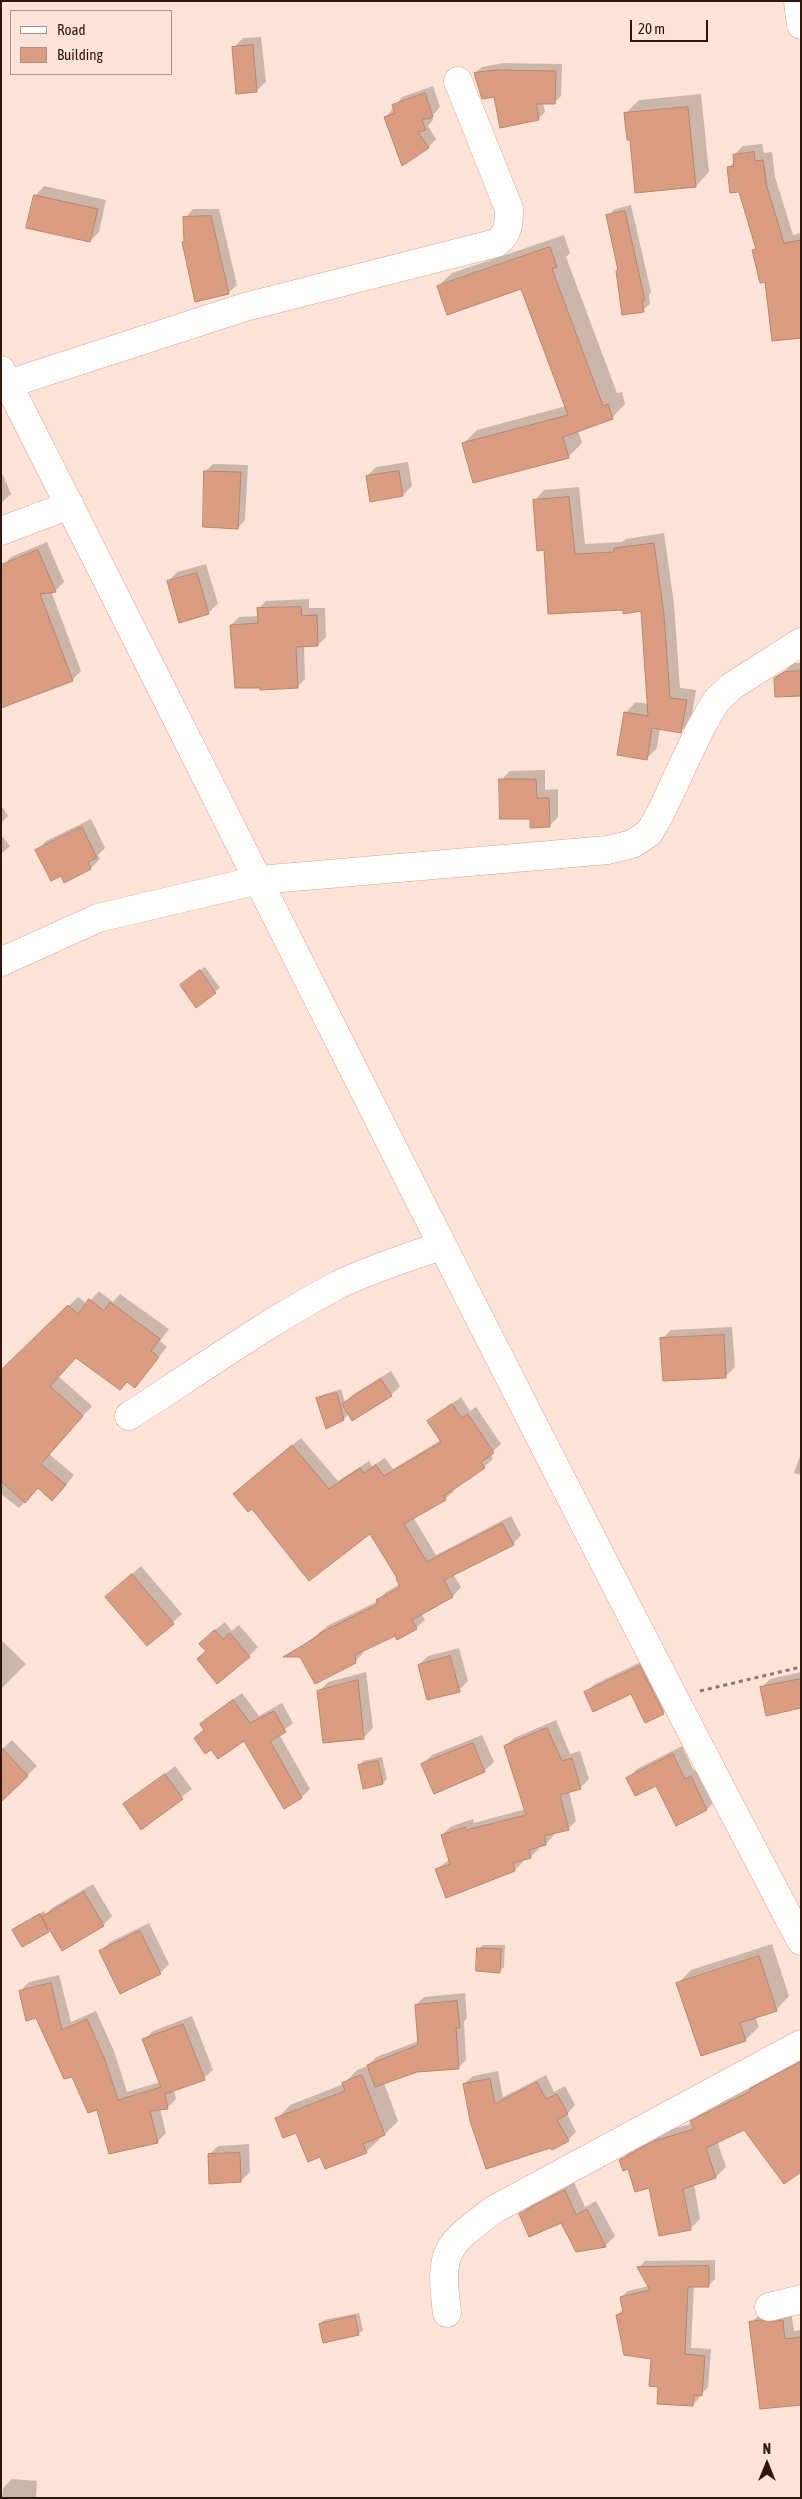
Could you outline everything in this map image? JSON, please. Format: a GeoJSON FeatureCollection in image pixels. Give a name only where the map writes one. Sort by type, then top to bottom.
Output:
{"type":"FeatureCollection","features":[{"type":"Feature","properties":{"kind":"street"},"geometry":{"type":"LineString","coordinates":[[798,1],[801,25]]}},
{"type":"Feature","properties":{"kind":"street"},"geometry":{"type":"LineString","coordinates":[[458,81],[509,208],[509,221],[502,239],[496,243],[245,307],[5,377],[441,1246],[672,1697],[801,1941]]}},
{"type":"Feature","properties":{"kind":"street"},"geometry":{"type":"LineString","coordinates":[[1,530],[70,504]]}},
{"type":"Feature","properties":{"kind":"street"},"geometry":{"type":"LineString","coordinates":[[1,962],[98,918],[259,880],[598,850],[632,844],[649,833],[660,814],[700,729],[716,701],[732,686],[801,642]]}},
{"type":"Feature","properties":{"kind":"street"},"geometry":{"type":"LineString","coordinates":[[129,1416],[330,1290],[379,1267],[441,1246]]}},
{"type":"Feature","properties":{"kind":"street"},"geometry":{"type":"LineString","coordinates":[[447,2313],[442,2276],[446,2257],[459,2236],[495,2209],[801,2044]]}},
{"type":"Feature","properties":{"kind":"street"},"geometry":{"type":"LineString","coordinates":[[769,2306],[801,2299]]}},
{"type":"Feature","properties":{"kind":"path"},"geometry":{"type":"LineString","coordinates":[[672,1697],[801,1666]]}},
{"type":"Feature","properties":{"kind":"building"},"geometry":{"type":"Polygon","coordinates":[[[253,45],[257,92],[236,94],[232,47],[253,45]]]}},
{"type":"Feature","properties":{"kind":"building"},"geometry":{"type":"Polygon","coordinates":[[[496,70],[556,71],[555,104],[536,104],[539,120],[500,128],[494,97],[482,99],[474,73],[496,70]]]}},
{"type":"Feature","properties":{"kind":"building"},"geometry":{"type":"Polygon","coordinates":[[[425,93],[433,117],[422,120],[426,130],[418,132],[429,148],[402,166],[384,117],[395,113],[392,105],[425,93]]]}},
{"type":"Feature","properties":{"kind":"building"},"geometry":{"type":"Polygon","coordinates":[[[688,107],[696,187],[635,193],[630,140],[627,140],[624,113],[688,107]]]}},
{"type":"Feature","properties":{"kind":"building"},"geometry":{"type":"Polygon","coordinates":[[[754,152],[755,161],[763,160],[767,187],[784,243],[801,240],[801,338],[772,341],[765,282],[760,283],[752,250],[756,249],[739,192],[730,193],[727,167],[734,166],[733,155],[754,152]]]}},
{"type":"Feature","properties":{"kind":"building"},"geometry":{"type":"Polygon","coordinates":[[[34,195],[98,209],[90,242],[26,228],[34,195]]]}},
{"type":"Feature","properties":{"kind":"building"},"geometry":{"type":"Polygon","coordinates":[[[625,211],[645,300],[642,301],[644,312],[622,315],[616,271],[618,270],[606,215],[625,211]]]}},
{"type":"Feature","properties":{"kind":"building"},"geometry":{"type":"Polygon","coordinates":[[[211,216],[229,294],[195,302],[182,242],[184,242],[183,217],[211,216]]]}},
{"type":"Feature","properties":{"kind":"building"},"geometry":{"type":"Polygon","coordinates":[[[550,247],[557,267],[552,269],[603,406],[608,404],[613,419],[563,437],[569,458],[473,483],[462,443],[568,415],[521,289],[447,315],[437,286],[550,247]]]}},
{"type":"Feature","properties":{"kind":"building"},"geometry":{"type":"Polygon","coordinates":[[[204,471],[241,472],[238,529],[203,527],[204,471]]]}},
{"type":"Feature","properties":{"kind":"building"},"geometry":{"type":"Polygon","coordinates":[[[399,471],[403,496],[370,502],[366,476],[399,471]]]}},
{"type":"Feature","properties":{"kind":"building"},"geometry":{"type":"Polygon","coordinates":[[[569,497],[575,554],[614,552],[614,548],[654,543],[664,615],[670,698],[687,700],[681,733],[652,728],[647,760],[617,755],[624,712],[648,716],[641,611],[623,614],[623,610],[548,614],[544,550],[537,551],[533,500],[569,497]]]}},
{"type":"Feature","properties":{"kind":"building"},"geometry":{"type":"Polygon","coordinates":[[[38,550],[56,592],[40,594],[73,681],[1,708],[1,565],[38,550]]]}},
{"type":"Feature","properties":{"kind":"building"},"geometry":{"type":"Polygon","coordinates":[[[197,573],[209,614],[179,623],[167,581],[197,573]]]}},
{"type":"Feature","properties":{"kind":"building"},"geometry":{"type":"Polygon","coordinates":[[[301,607],[302,616],[317,615],[318,646],[296,647],[298,688],[260,690],[260,688],[235,688],[230,625],[258,623],[257,608],[301,607]]]}},
{"type":"Feature","properties":{"kind":"building"},"geometry":{"type":"Polygon","coordinates":[[[801,671],[801,696],[775,697],[774,678],[784,672],[801,671]]]}},
{"type":"Feature","properties":{"kind":"building"},"geometry":{"type":"Polygon","coordinates":[[[499,779],[536,779],[537,798],[549,798],[550,827],[530,828],[530,819],[500,819],[499,779]]]}},
{"type":"Feature","properties":{"kind":"building"},"geometry":{"type":"Polygon","coordinates":[[[82,827],[97,858],[88,862],[91,869],[64,883],[61,876],[51,881],[35,850],[82,827]]]}},
{"type":"Feature","properties":{"kind":"building"},"geometry":{"type":"Polygon","coordinates":[[[200,970],[216,993],[196,1008],[180,985],[200,970]]]}},
{"type":"Feature","properties":{"kind":"building"},"geometry":{"type":"Polygon","coordinates":[[[89,1299],[104,1311],[110,1302],[160,1339],[151,1351],[159,1357],[135,1388],[127,1382],[120,1390],[76,1358],[50,1386],[83,1416],[41,1464],[66,1485],[52,1501],[38,1488],[25,1503],[1,1481],[1,1370],[68,1305],[78,1314],[89,1299]]]}},
{"type":"Feature","properties":{"kind":"building"},"geometry":{"type":"Polygon","coordinates":[[[724,1335],[726,1378],[663,1381],[660,1338],[724,1335]]]}},
{"type":"Feature","properties":{"kind":"building"},"geometry":{"type":"Polygon","coordinates":[[[381,1379],[392,1396],[352,1421],[342,1404],[381,1379]]]}},
{"type":"Feature","properties":{"kind":"building"},"geometry":{"type":"Polygon","coordinates":[[[337,1393],[344,1420],[326,1429],[316,1398],[337,1393]]]}},
{"type":"Feature","properties":{"kind":"building"},"geometry":{"type":"Polygon","coordinates":[[[452,1404],[462,1418],[468,1414],[494,1453],[481,1462],[485,1468],[444,1496],[446,1500],[404,1524],[427,1562],[502,1523],[514,1545],[444,1580],[453,1597],[412,1620],[417,1629],[397,1640],[395,1636],[355,1655],[356,1663],[315,1684],[300,1657],[283,1657],[320,1635],[320,1633],[378,1604],[376,1600],[400,1587],[397,1578],[370,1534],[309,1581],[252,1509],[248,1512],[233,1494],[292,1445],[329,1489],[360,1468],[364,1473],[376,1465],[384,1476],[441,1442],[427,1421],[452,1404]]]}},
{"type":"Feature","properties":{"kind":"building"},"geometry":{"type":"Polygon","coordinates":[[[132,1574],[174,1624],[147,1646],[105,1597],[132,1574]]]}},
{"type":"Feature","properties":{"kind":"building"},"geometry":{"type":"Polygon","coordinates":[[[215,1630],[223,1639],[230,1633],[250,1657],[217,1684],[197,1659],[206,1651],[199,1644],[215,1630]]]}},
{"type":"Feature","properties":{"kind":"building"},"geometry":{"type":"Polygon","coordinates":[[[450,1656],[460,1692],[427,1700],[418,1665],[450,1656]]]}},
{"type":"Feature","properties":{"kind":"building"},"geometry":{"type":"Polygon","coordinates":[[[640,1666],[664,1714],[645,1723],[631,1694],[593,1712],[584,1692],[640,1666]]]}},
{"type":"Feature","properties":{"kind":"building"},"geometry":{"type":"Polygon","coordinates":[[[801,1679],[801,1708],[766,1716],[760,1687],[801,1679]]]}},
{"type":"Feature","properties":{"kind":"building"},"geometry":{"type":"Polygon","coordinates":[[[358,1680],[364,1739],[323,1743],[317,1691],[358,1680]]]}},
{"type":"Feature","properties":{"kind":"building"},"geometry":{"type":"Polygon","coordinates":[[[233,1700],[250,1723],[274,1711],[286,1732],[270,1741],[302,1798],[284,1809],[244,1741],[218,1759],[211,1750],[205,1754],[194,1738],[204,1730],[200,1724],[233,1700]]]}},
{"type":"Feature","properties":{"kind":"building"},"geometry":{"type":"Polygon","coordinates":[[[547,1728],[562,1761],[572,1758],[581,1789],[560,1795],[569,1830],[544,1836],[546,1845],[529,1850],[531,1858],[513,1863],[515,1871],[446,1898],[435,1869],[450,1864],[441,1835],[465,1827],[466,1830],[526,1815],[504,1746],[547,1728]]]}},
{"type":"Feature","properties":{"kind":"building"},"geometry":{"type":"Polygon","coordinates":[[[473,1743],[485,1772],[434,1794],[421,1764],[473,1743]]]}},
{"type":"Feature","properties":{"kind":"building"},"geometry":{"type":"Polygon","coordinates":[[[1,1747],[28,1776],[1,1802],[1,1747]]]}},
{"type":"Feature","properties":{"kind":"building"},"geometry":{"type":"Polygon","coordinates":[[[673,1754],[685,1779],[691,1776],[707,1810],[676,1826],[656,1786],[635,1796],[626,1778],[673,1754]]]}},
{"type":"Feature","properties":{"kind":"building"},"geometry":{"type":"Polygon","coordinates":[[[378,1761],[383,1784],[363,1789],[358,1765],[378,1761]]]}},
{"type":"Feature","properties":{"kind":"building"},"geometry":{"type":"Polygon","coordinates":[[[165,1774],[183,1799],[141,1830],[123,1804],[165,1774]]]}},
{"type":"Feature","properties":{"kind":"building"},"geometry":{"type":"Polygon","coordinates":[[[84,1892],[104,1926],[62,1951],[42,1917],[84,1892]]]}},
{"type":"Feature","properties":{"kind":"building"},"geometry":{"type":"Polygon","coordinates":[[[40,1914],[49,1932],[22,1947],[12,1930],[40,1914]]]}},
{"type":"Feature","properties":{"kind":"building"},"geometry":{"type":"Polygon","coordinates":[[[140,1931],[161,1974],[120,1994],[99,1951],[140,1931]]]}},
{"type":"Feature","properties":{"kind":"building"},"geometry":{"type":"Polygon","coordinates":[[[477,1948],[501,1949],[500,1973],[476,1971],[477,1948]]]}},
{"type":"Feature","properties":{"kind":"building"},"geometry":{"type":"Polygon","coordinates":[[[759,1956],[777,2011],[740,2023],[746,2041],[701,2056],[676,1983],[759,1956]]]}},
{"type":"Feature","properties":{"kind":"building"},"geometry":{"type":"Polygon","coordinates":[[[51,1983],[62,2030],[87,2019],[105,2060],[118,2100],[161,2087],[142,2039],[183,2024],[205,2080],[165,2094],[168,2109],[150,2111],[158,2143],[109,2154],[97,2110],[88,2113],[72,2077],[64,2079],[36,2018],[26,2021],[19,1991],[51,1983]]]}},
{"type":"Feature","properties":{"kind":"building"},"geometry":{"type":"Polygon","coordinates":[[[457,2001],[460,2028],[456,2028],[459,2069],[417,2072],[375,2087],[367,2065],[418,2045],[415,2005],[457,2001]]]}},
{"type":"Feature","properties":{"kind":"building"},"geometry":{"type":"Polygon","coordinates":[[[801,2062],[801,2172],[784,2184],[744,2130],[706,2148],[716,2178],[683,2189],[691,2230],[659,2236],[649,2188],[635,2192],[628,2169],[623,2171],[619,2160],[654,2141],[694,2129],[690,2121],[751,2091],[750,2089],[801,2062]]]}},
{"type":"Feature","properties":{"kind":"building"},"geometry":{"type":"Polygon","coordinates":[[[362,2075],[385,2135],[363,2144],[367,2153],[325,2169],[320,2157],[308,2162],[296,2133],[283,2138],[275,2118],[345,2091],[342,2083],[362,2075]]]}},
{"type":"Feature","properties":{"kind":"building"},"geometry":{"type":"Polygon","coordinates":[[[490,2079],[495,2104],[537,2082],[546,2099],[557,2094],[568,2114],[557,2120],[569,2141],[552,2150],[550,2148],[486,2169],[470,2121],[463,2084],[490,2079]]]}},
{"type":"Feature","properties":{"kind":"building"},"geometry":{"type":"Polygon","coordinates":[[[240,2153],[241,2182],[209,2184],[208,2154],[240,2153]]]}},
{"type":"Feature","properties":{"kind":"building"},"geometry":{"type":"Polygon","coordinates":[[[565,2190],[576,2215],[587,2209],[606,2247],[576,2252],[561,2223],[529,2237],[519,2214],[565,2190]]]}},
{"type":"Feature","properties":{"kind":"building"},"geometry":{"type":"Polygon","coordinates":[[[709,2266],[709,2287],[688,2287],[685,2354],[705,2356],[702,2396],[694,2395],[693,2406],[657,2404],[658,2387],[649,2386],[651,2359],[624,2355],[616,2315],[623,2313],[620,2297],[650,2290],[637,2267],[709,2266]]]}},
{"type":"Feature","properties":{"kind":"building"},"geometry":{"type":"Polygon","coordinates":[[[355,2316],[359,2335],[323,2343],[319,2324],[355,2316]]]}},
{"type":"Feature","properties":{"kind":"building"},"geometry":{"type":"Polygon","coordinates":[[[762,2320],[772,2322],[783,2320],[785,2339],[801,2337],[801,2405],[760,2409],[749,2322],[762,2320]]]}}]}
